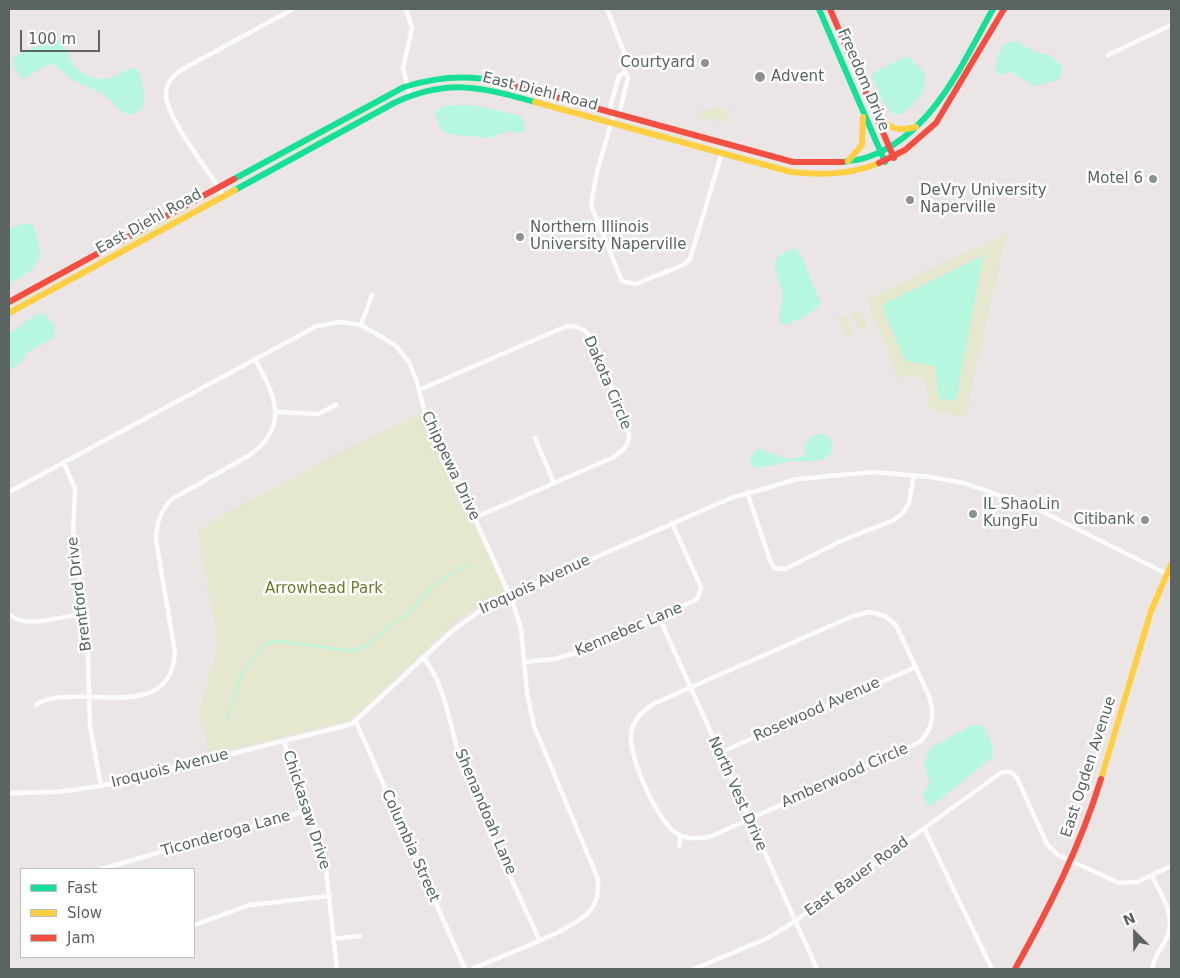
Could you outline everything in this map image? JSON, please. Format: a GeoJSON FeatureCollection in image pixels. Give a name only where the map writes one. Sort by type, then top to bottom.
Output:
{"type":"FeatureCollection","features":[{"type":"Feature","properties":{"kind":"street"},"geometry":{"type":"LineString","coordinates":[[224,196],[196,156],[169,108],[166,96],[168,84],[181,70],[293,9]]}},
{"type":"Feature","properties":{"kind":"street"},"geometry":{"type":"LineString","coordinates":[[406,9],[412,28],[403,68],[410,95]]}},
{"type":"Feature","properties":{"kind":"street"},"geometry":{"type":"LineString","coordinates":[[607,9],[624,50],[627,60],[625,70],[628,78],[620,108],[614,114],[611,123],[591,206],[619,277],[627,283],[636,284],[683,265],[690,259],[722,154]]}},
{"type":"Feature","properties":{"kind":"street","name":"Freedom Drive"},"geometry":{"type":"LineString","coordinates":[[819,9],[885,162]]}},
{"type":"Feature","properties":{"kind":"street","name":"Freedom Drive"},"geometry":{"type":"LineString","coordinates":[[830,9],[894,158]]}},
{"type":"Feature","properties":{"kind":"street","name":"East Diehl Road"},"geometry":{"type":"LineString","coordinates":[[9,302],[407,86],[445,77],[484,78],[793,162],[819,165],[846,163],[890,148],[918,127],[942,97],[993,9]]}},
{"type":"Feature","properties":{"kind":"street","name":"East Diehl Road"},"geometry":{"type":"LineString","coordinates":[[9,313],[410,95],[434,89],[472,87],[791,172],[814,175],[854,172],[885,162],[914,146],[940,118],[1004,9]]}},
{"type":"Feature","properties":{"kind":"street"},"geometry":{"type":"LineString","coordinates":[[1108,55],[1171,25]]}},
{"type":"Feature","properties":{"kind":"street"},"geometry":{"type":"LineString","coordinates":[[614,114],[610,107],[619,76],[625,70]]}},
{"type":"Feature","properties":{"kind":"street"},"geometry":{"type":"LineString","coordinates":[[872,106],[883,122],[896,131],[918,127]]}},
{"type":"Feature","properties":{"kind":"street"},"geometry":{"type":"LineString","coordinates":[[846,163],[862,145],[864,134],[862,111]]}},
{"type":"Feature","properties":{"kind":"street"},"geometry":{"type":"LineString","coordinates":[[361,325],[372,295]]}},
{"type":"Feature","properties":{"kind":"street","name":"Chippewa Drive"},"geometry":{"type":"LineString","coordinates":[[9,492],[317,326],[340,322],[361,325],[390,342],[405,355],[413,370],[424,415],[431,432],[455,475],[509,595],[520,629],[527,693],[534,726],[596,872],[598,885],[594,904],[585,916],[572,925],[539,939]]}},
{"type":"Feature","properties":{"kind":"street","name":"Dakota Circle"},"geometry":{"type":"LineString","coordinates":[[419,390],[567,326],[576,327],[586,332],[595,349],[629,431],[625,448],[612,458],[474,518]]}},
{"type":"Feature","properties":{"kind":"street"},"geometry":{"type":"LineString","coordinates":[[36,705],[52,698],[89,698],[146,694],[155,690],[167,678],[173,666],[175,652],[156,540],[159,517],[167,504],[180,493],[260,447],[272,430],[276,412],[272,389],[255,359]]}},
{"type":"Feature","properties":{"kind":"street"},"geometry":{"type":"LineString","coordinates":[[276,412],[318,414],[336,405]]}},
{"type":"Feature","properties":{"kind":"street"},"geometry":{"type":"LineString","coordinates":[[535,438],[554,483]]}},
{"type":"Feature","properties":{"kind":"street","name":"Brentford Drive"},"geometry":{"type":"LineString","coordinates":[[64,463],[75,489],[73,538],[85,613],[92,741],[101,786]]}},
{"type":"Feature","properties":{"kind":"street","name":"Iroquois Avenue"},"geometry":{"type":"LineString","coordinates":[[9,793],[58,792],[101,786],[356,722],[464,620],[509,595],[747,492],[798,479],[873,472],[943,479],[993,491],[1035,508],[1169,575]]}},
{"type":"Feature","properties":{"kind":"street"},"geometry":{"type":"LineString","coordinates":[[747,492],[771,563],[775,568],[785,569],[830,546],[899,517],[909,503],[914,475]]}},
{"type":"Feature","properties":{"kind":"street","name":"Kennebec Lane"},"geometry":{"type":"LineString","coordinates":[[524,662],[554,659],[582,651],[693,602],[700,595],[701,586],[672,523]]}},
{"type":"Feature","properties":{"kind":"street","name":"East Ogden Avenue"},"geometry":{"type":"LineString","coordinates":[[1015,969],[1050,906],[1071,862],[1095,797],[1151,611],[1169,575],[1171,565]]}},
{"type":"Feature","properties":{"kind":"street","name":"Amberwood Circle"},"geometry":{"type":"LineString","coordinates":[[869,612],[885,616],[896,625],[929,696],[933,712],[930,729],[920,742],[748,820],[704,838],[693,839],[681,835],[667,826],[657,810],[632,754],[630,742],[632,729],[644,710],[689,688],[853,616],[869,612]]}},
{"type":"Feature","properties":{"kind":"street"},"geometry":{"type":"LineString","coordinates":[[9,614],[16,620],[28,623],[85,613]]}},
{"type":"Feature","properties":{"kind":"street","name":"North Vest Drive"},"geometry":{"type":"LineString","coordinates":[[659,618],[748,820],[817,969]]}},
{"type":"Feature","properties":{"kind":"street","name":"Shenandoah Lane"},"geometry":{"type":"LineString","coordinates":[[423,657],[440,683],[462,764],[539,939]]}},
{"type":"Feature","properties":{"kind":"street","name":"Rosewood Avenue"},"geometry":{"type":"LineString","coordinates":[[719,753],[916,667]]}},
{"type":"Feature","properties":{"kind":"street","name":"Columbia Street"},"geometry":{"type":"LineString","coordinates":[[356,722],[465,969]]}},
{"type":"Feature","properties":{"kind":"street","name":"Chickasaw Drive"},"geometry":{"type":"LineString","coordinates":[[284,741],[292,774],[322,851],[330,896],[337,969]]}},
{"type":"Feature","properties":{"kind":"street","name":"East Bauer Road"},"geometry":{"type":"LineString","coordinates":[[694,969],[768,938],[794,922],[1002,772],[1011,772],[1018,778],[1049,848],[1071,862]]}},
{"type":"Feature","properties":{"kind":"street","name":"Ticonderoga Lane"},"geometry":{"type":"LineString","coordinates":[[106,868],[306,811]]}},
{"type":"Feature","properties":{"kind":"street"},"geometry":{"type":"LineString","coordinates":[[924,828],[992,969]]}},
{"type":"Feature","properties":{"kind":"street"},"geometry":{"type":"LineString","coordinates":[[679,846],[681,835]]}},
{"type":"Feature","properties":{"kind":"street"},"geometry":{"type":"LineString","coordinates":[[1071,862],[1119,883],[1137,882],[1171,866]]}},
{"type":"Feature","properties":{"kind":"street"},"geometry":{"type":"LineString","coordinates":[[1152,876],[1168,910],[1171,922],[1168,937],[1152,969]]}},
{"type":"Feature","properties":{"kind":"street"},"geometry":{"type":"LineString","coordinates":[[195,925],[250,906],[330,896]]}},
{"type":"Feature","properties":{"kind":"street"},"geometry":{"type":"LineString","coordinates":[[334,939],[360,936]]}},
{"type":"Feature","properties":{"kind":"street"},"geometry":{"type":"LineString","coordinates":[[472,969],[539,939]]}},
{"type":"Feature","properties":{"kind":"green space"},"geometry":{"type":"Polygon","coordinates":[[[474,80],[506,86],[600,112],[480,85],[446,84],[474,80]]]}},
{"type":"Feature","properties":{"kind":"green space"},"geometry":{"type":"Polygon","coordinates":[[[397,94],[362,117],[234,185],[269,166],[282,156],[397,94]]]}},
{"type":"Feature","properties":{"kind":"green space"},"geometry":{"type":"Polygon","coordinates":[[[715,107],[729,111],[730,115],[727,123],[697,116],[698,113],[715,107]]]}},
{"type":"Feature","properties":{"kind":"green space"},"geometry":{"type":"Polygon","coordinates":[[[627,123],[710,143],[662,134],[627,123]]]}},
{"type":"Feature","properties":{"kind":"green space"},"geometry":{"type":"Polygon","coordinates":[[[210,195],[170,222],[97,262],[138,235],[210,195]]]}},
{"type":"Feature","properties":{"kind":"green space"},"geometry":{"type":"Polygon","coordinates":[[[1007,233],[965,417],[929,409],[925,378],[898,376],[866,299],[1007,233]]]}},
{"type":"Feature","properties":{"kind":"green space"},"geometry":{"type":"Polygon","coordinates":[[[74,271],[9,310],[18,300],[74,271]]]}},
{"type":"Feature","properties":{"kind":"green space"},"geometry":{"type":"Polygon","coordinates":[[[860,310],[868,327],[860,331],[851,313],[860,310]]]}},
{"type":"Feature","properties":{"kind":"green space"},"geometry":{"type":"Polygon","coordinates":[[[846,316],[854,333],[846,337],[838,319],[846,316]]]}},
{"type":"Feature","properties":{"kind":"green space","name":"Arrowhead Park"},"geometry":{"type":"Polygon","coordinates":[[[423,412],[432,436],[450,466],[506,591],[456,621],[351,720],[210,755],[199,714],[215,653],[216,630],[197,530],[327,459],[423,412]]]}},
{"type":"Feature","properties":{"kind":"shaded area"},"geometry":{"type":"Polygon","coordinates":[[[57,39],[80,72],[86,75],[103,79],[112,77],[130,68],[138,71],[144,94],[141,110],[131,115],[122,112],[105,95],[73,80],[53,64],[47,65],[25,78],[19,77],[13,63],[15,56],[57,39]]]}},
{"type":"Feature","properties":{"kind":"shaded area"},"geometry":{"type":"Polygon","coordinates":[[[1015,41],[1038,53],[1051,56],[1062,66],[1061,77],[1055,81],[1034,86],[1011,72],[998,75],[995,69],[998,55],[1004,44],[1015,41]]]}},
{"type":"Feature","properties":{"kind":"shaded area"},"geometry":{"type":"Polygon","coordinates":[[[907,56],[924,71],[925,84],[923,91],[910,107],[899,115],[893,114],[880,98],[878,89],[871,76],[878,70],[907,56]]]}},
{"type":"Feature","properties":{"kind":"shaded area"},"geometry":{"type":"Polygon","coordinates":[[[473,105],[521,116],[525,125],[524,133],[506,131],[506,133],[498,134],[491,138],[447,134],[439,126],[435,112],[442,107],[473,105]]]}},
{"type":"Feature","properties":{"kind":"shaded area"},"geometry":{"type":"Polygon","coordinates":[[[22,224],[31,224],[34,227],[41,255],[32,270],[9,284],[9,229],[22,224]]]}},
{"type":"Feature","properties":{"kind":"shaded area"},"geometry":{"type":"Polygon","coordinates":[[[794,248],[799,251],[821,303],[803,317],[792,323],[782,325],[779,319],[783,296],[774,266],[778,256],[794,248]]]}},
{"type":"Feature","properties":{"kind":"shaded area"},"geometry":{"type":"Polygon","coordinates":[[[983,256],[956,400],[939,399],[935,366],[905,361],[882,305],[983,256]]]}},
{"type":"Feature","properties":{"kind":"shaded area"},"geometry":{"type":"Polygon","coordinates":[[[44,313],[55,326],[54,337],[28,352],[20,363],[9,371],[9,334],[35,315],[44,313]]]}},
{"type":"Feature","properties":{"kind":"shaded area"},"geometry":{"type":"Polygon","coordinates":[[[822,434],[829,438],[832,445],[831,452],[823,459],[817,461],[790,461],[756,468],[750,464],[752,454],[758,449],[788,459],[802,457],[806,454],[804,449],[808,440],[813,436],[822,434]]]}},
{"type":"Feature","properties":{"kind":"shaded area"},"geometry":{"type":"Polygon","coordinates":[[[973,725],[981,725],[986,732],[992,744],[993,757],[934,804],[928,806],[922,794],[930,784],[924,764],[930,748],[973,725]]]}},
{"type":"Feature","properties":{"kind":"waterway"},"geometry":{"type":"LineString","coordinates":[[228,717],[241,675],[265,644],[277,641],[352,651],[368,645],[392,624],[409,614],[432,586],[468,564]]}},
{"type":"Feature","properties":{"kind":"traffic: fast"},"geometry":{"type":"LineString","coordinates":[[819,9],[885,162]]}},
{"type":"Feature","properties":{"kind":"traffic: fast"},"geometry":{"type":"LineString","coordinates":[[842,162],[865,158],[890,147],[928,115],[957,74],[993,9]]}},
{"type":"Feature","properties":{"kind":"traffic: fast"},"geometry":{"type":"LineString","coordinates":[[234,179],[404,87],[428,81],[464,77],[500,82]]}},
{"type":"Feature","properties":{"kind":"traffic: fast"},"geometry":{"type":"LineString","coordinates":[[235,190],[394,103],[413,95],[431,90],[464,88],[497,92],[535,102]]}},
{"type":"Feature","properties":{"kind":"traffic: slow"},"geometry":{"type":"LineString","coordinates":[[535,102],[791,172],[813,174],[846,172],[879,163]]}},
{"type":"Feature","properties":{"kind":"traffic: slow"},"geometry":{"type":"LineString","coordinates":[[848,161],[862,145],[863,117]]}},
{"type":"Feature","properties":{"kind":"traffic: slow"},"geometry":{"type":"LineString","coordinates":[[880,117],[892,127],[905,129],[916,127]]}},
{"type":"Feature","properties":{"kind":"traffic: slow"},"geometry":{"type":"LineString","coordinates":[[9,313],[235,190]]}},
{"type":"Feature","properties":{"kind":"traffic: slow"},"geometry":{"type":"LineString","coordinates":[[1101,779],[1151,611],[1171,565]]}},
{"type":"Feature","properties":{"kind":"traffic: jam"},"geometry":{"type":"LineString","coordinates":[[830,9],[894,158]]}},
{"type":"Feature","properties":{"kind":"traffic: jam"},"geometry":{"type":"LineString","coordinates":[[879,163],[905,150],[936,123],[1004,9]]}},
{"type":"Feature","properties":{"kind":"traffic: jam"},"geometry":{"type":"LineString","coordinates":[[500,82],[793,162],[842,162]]}},
{"type":"Feature","properties":{"kind":"traffic: jam"},"geometry":{"type":"LineString","coordinates":[[9,302],[234,179]]}},
{"type":"Feature","properties":{"kind":"traffic: jam"},"geometry":{"type":"LineString","coordinates":[[1015,969],[1074,853],[1101,779]]}},
{"type":"Feature","properties":{"kind":"place","name":"Courtyard"},"geometry":{"type":"Point","coordinates":[705,63]}},
{"type":"Feature","properties":{"kind":"place","name":"Advent"},"geometry":{"type":"Point","coordinates":[760,77]}},
{"type":"Feature","properties":{"kind":"place","name":"Motel 6"},"geometry":{"type":"Point","coordinates":[1153,179]}},
{"type":"Feature","properties":{"kind":"place","name":"DeVry University Naperville"},"geometry":{"type":"Point","coordinates":[910,200]}},
{"type":"Feature","properties":{"kind":"place","name":"Northern Illinois University Naperville"},"geometry":{"type":"Point","coordinates":[520,237]}},
{"type":"Feature","properties":{"kind":"place","name":"IL ShaoLin KungFu"},"geometry":{"type":"Point","coordinates":[973,514]}},
{"type":"Feature","properties":{"kind":"place","name":"Citibank"},"geometry":{"type":"Point","coordinates":[1145,520]}}]}
